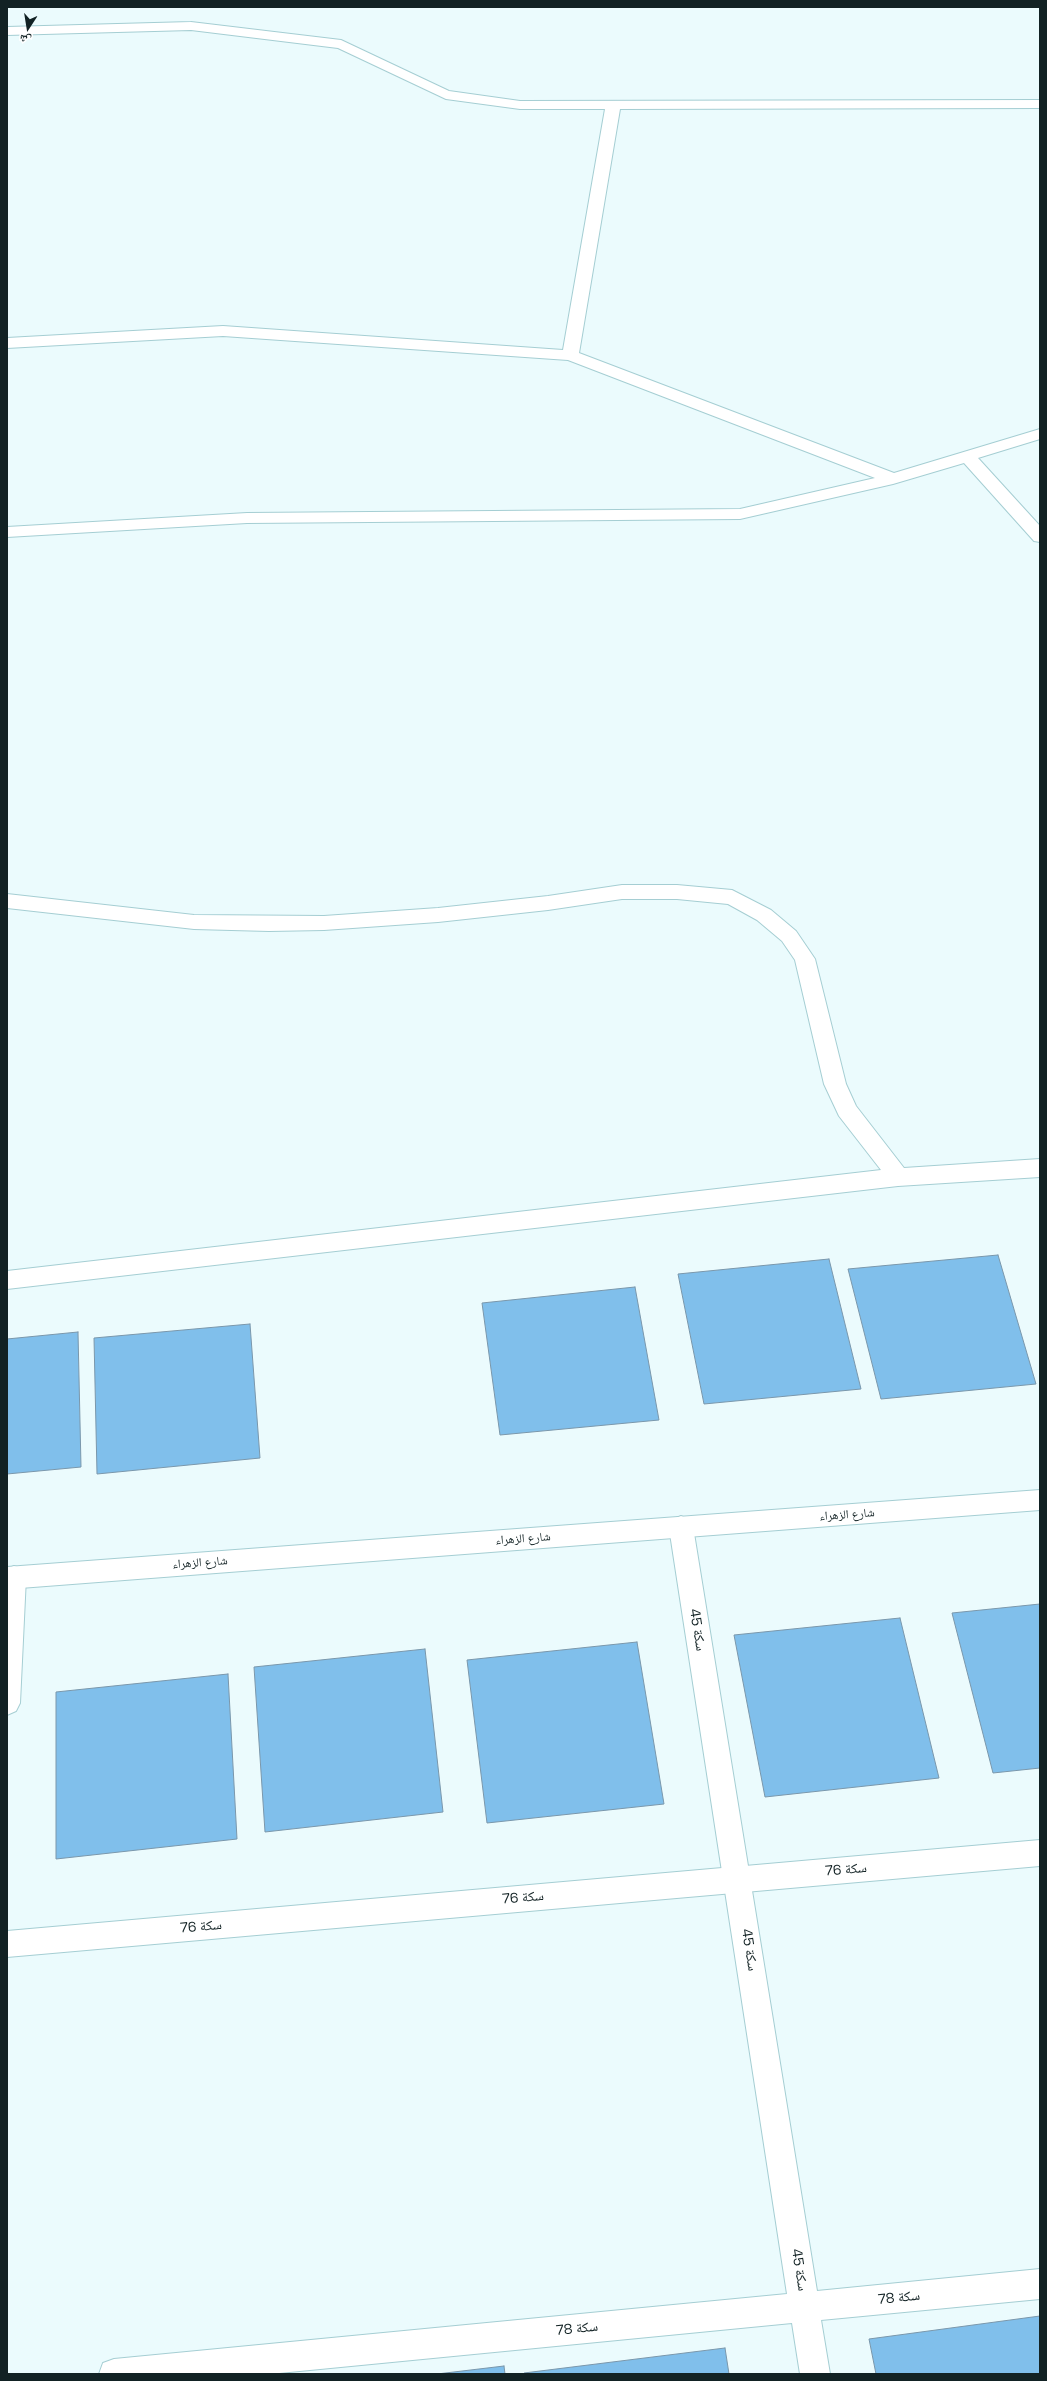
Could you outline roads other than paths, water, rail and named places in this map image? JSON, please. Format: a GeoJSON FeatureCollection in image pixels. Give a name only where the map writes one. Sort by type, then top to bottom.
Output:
{"type":"FeatureCollection","features":[{"type":"Feature","properties":{"kind":"street"},"geometry":{"type":"LineString","coordinates":[[7,31],[191,26],[341,44],[446,95],[520,105],[1040,104]]}},
{"type":"Feature","properties":{"kind":"street"},"geometry":{"type":"LineString","coordinates":[[570,355],[613,106]]}},
{"type":"Feature","properties":{"kind":"street"},"geometry":{"type":"LineString","coordinates":[[7,343],[223,331],[570,355],[892,479]]}},
{"type":"Feature","properties":{"kind":"street"},"geometry":{"type":"LineString","coordinates":[[7,532],[247,518],[740,514],[892,479],[1040,434]]}},
{"type":"Feature","properties":{"kind":"street"},"geometry":{"type":"LineString","coordinates":[[968,457],[1040,536]]}},
{"type":"Feature","properties":{"kind":"street"},"geometry":{"type":"LineString","coordinates":[[7,901],[194,922],[269,924],[324,923],[438,915],[548,903],[622,892],[677,892],[732,897],[769,919],[789,936],[805,959],[835,1084],[848,1110],[898,1178]]}},
{"type":"Feature","properties":{"kind":"street"},"geometry":{"type":"LineString","coordinates":[[7,1280],[898,1178],[1040,1168]]}},
{"type":"Feature","properties":{"kind":"street","name":"شارع الزهراء"},"geometry":{"type":"LineString","coordinates":[[10,1578],[1040,1500]]}},
{"type":"Feature","properties":{"kind":"street","name":"سكة 45"},"geometry":{"type":"LineString","coordinates":[[681,1527],[815,2374]]}},
{"type":"Feature","properties":{"kind":"street"},"geometry":{"type":"LineString","coordinates":[[7,1703],[10,1578]]}},
{"type":"Feature","properties":{"kind":"street","name":"سكة 76"},"geometry":{"type":"LineString","coordinates":[[7,1944],[1040,1853]]}},
{"type":"Feature","properties":{"kind":"street","name":"سكة 78"},"geometry":{"type":"LineString","coordinates":[[114,2374],[1040,2284]]}}]}
